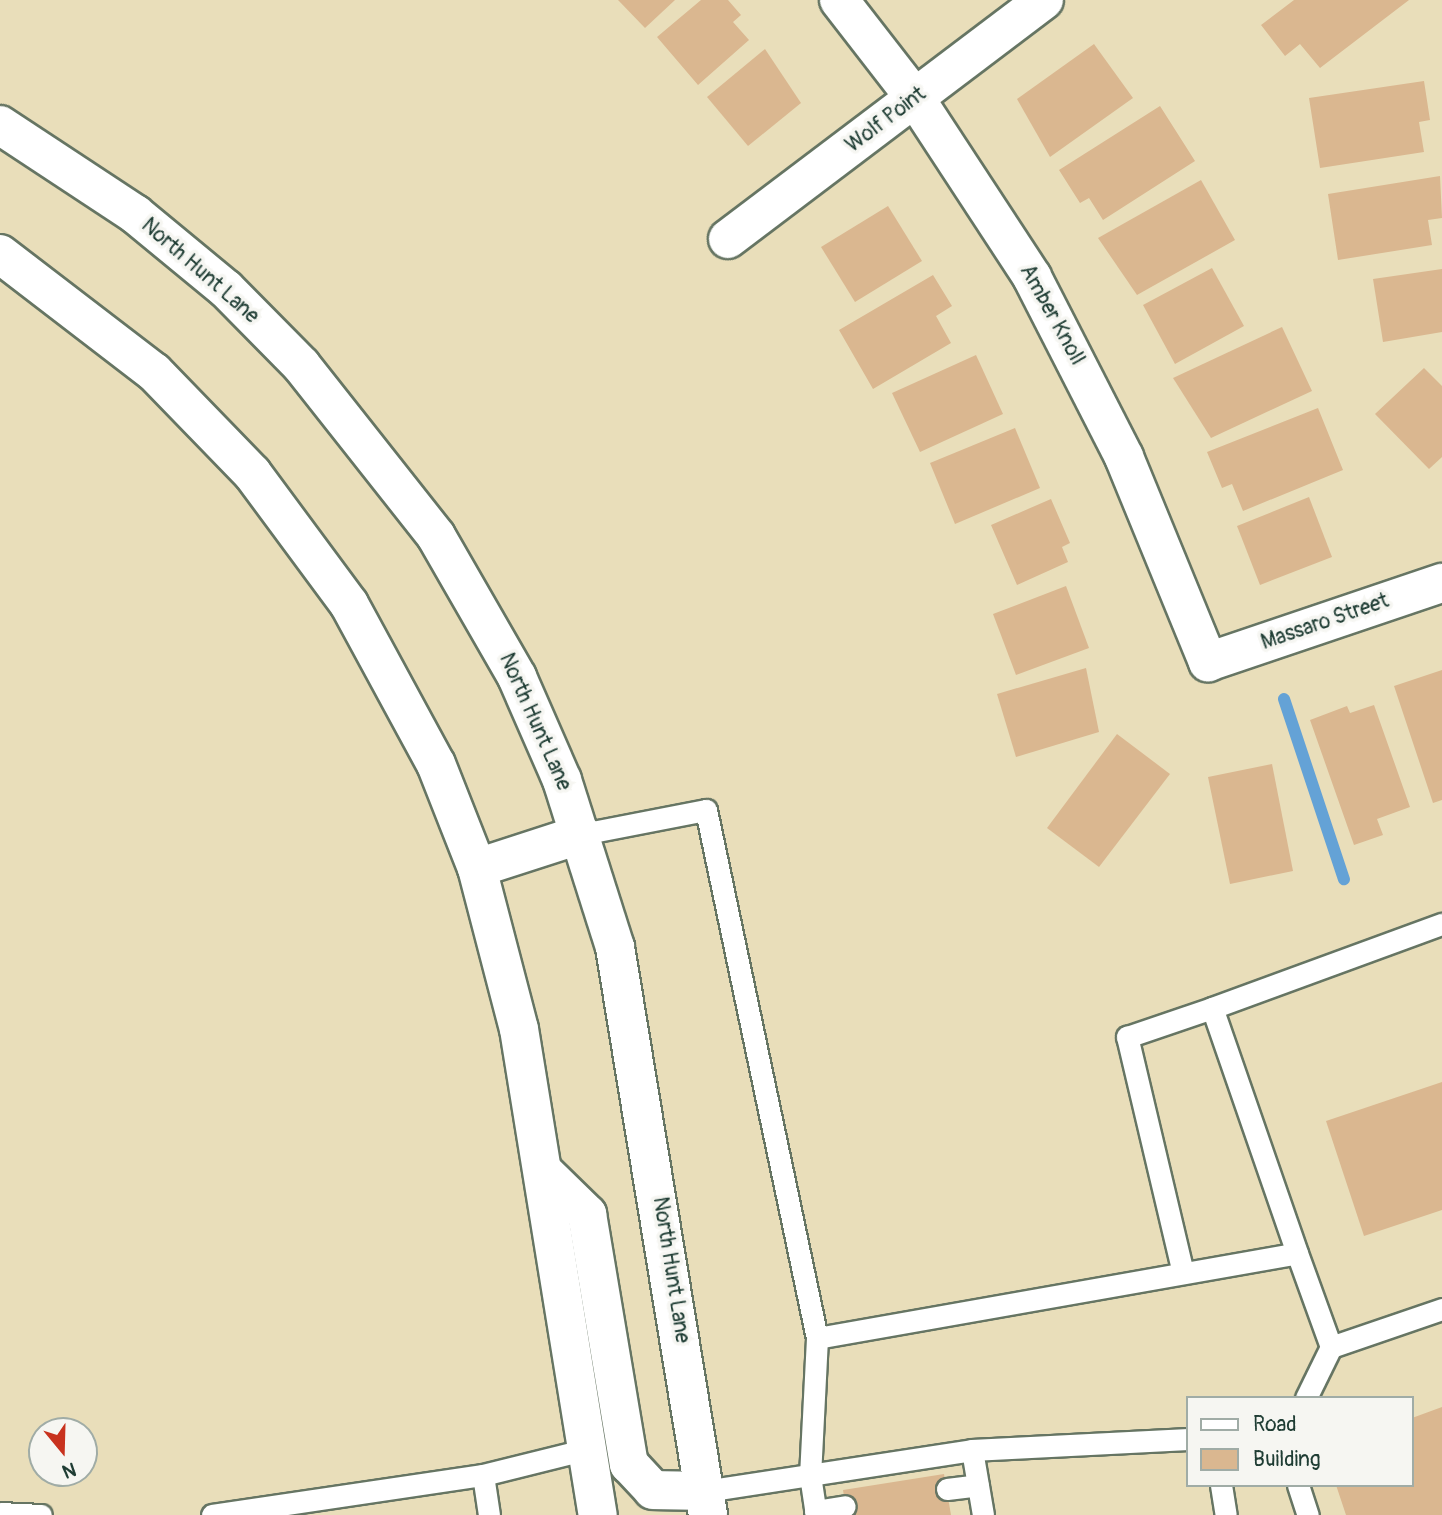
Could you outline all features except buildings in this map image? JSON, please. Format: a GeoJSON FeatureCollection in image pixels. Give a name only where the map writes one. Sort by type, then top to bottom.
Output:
{"type":"FeatureCollection","features":[{"type":"Feature","properties":{"kind":"main road","name":"Amber Knoll"},"geometry":{"type":"LineString","coordinates":[[839,0],[915,99],[1079,361],[1208,662]]}},
{"type":"Feature","properties":{"kind":"main road","name":"Wolf Point"},"geometry":{"type":"LineString","coordinates":[[728,239],[1044,0]]}},
{"type":"Feature","properties":{"kind":"main road","name":"North Hunt Lane"},"geometry":{"type":"LineString","coordinates":[[0,125],[84,177],[183,252],[341,408],[468,586],[539,723],[582,834],[627,1005],[706,1503]]}},
{"type":"Feature","properties":{"kind":"main road"},"geometry":{"type":"LineString","coordinates":[[0,254],[154,372],[283,511],[390,672],[477,868],[516,1016],[598,1515]]}},
{"type":"Feature","properties":{"kind":"main road","name":"Massaro Street"},"geometry":{"type":"LineString","coordinates":[[1208,662],[1442,583]]}},
{"type":"Feature","properties":{"kind":"main road"},"geometry":{"type":"LineString","coordinates":[[477,868],[582,834]]}},
{"type":"Feature","properties":{"kind":"main road"},"geometry":{"type":"LineString","coordinates":[[543,1171],[587,1214],[629,1464],[653,1490],[706,1503]]}},
{"type":"Feature","properties":{"kind":"lane"},"geometry":{"type":"LineString","coordinates":[[582,834],[706,810],[817,1338],[810,1475],[816,1513],[845,1506]]}},
{"type":"Feature","properties":{"kind":"lane"},"geometry":{"type":"LineString","coordinates":[[1183,1273],[1127,1037],[1442,923]]}},
{"type":"Feature","properties":{"kind":"lane"},"geometry":{"type":"LineString","coordinates":[[1212,1008],[1331,1347]]}},
{"type":"Feature","properties":{"kind":"lane"},"geometry":{"type":"LineString","coordinates":[[817,1338],[1297,1253]]}},
{"type":"Feature","properties":{"kind":"lane"},"geometry":{"type":"LineString","coordinates":[[1307,1396],[1331,1347],[1442,1309]]}},
{"type":"Feature","properties":{"kind":"lane"},"geometry":{"type":"LineString","coordinates":[[706,1503],[810,1475],[972,1450],[1186,1439]]}},
{"type":"Feature","properties":{"kind":"lane"},"geometry":{"type":"LineString","coordinates":[[212,1515],[358,1506],[587,1449]]}},
{"type":"Feature","properties":{"kind":"lane"},"geometry":{"type":"LineString","coordinates":[[972,1450],[983,1515]]}},
{"type":"Feature","properties":{"kind":"lane"},"geometry":{"type":"LineString","coordinates":[[483,1475],[489,1515]]}},
{"type":"Feature","properties":{"kind":"lane"},"geometry":{"type":"LineString","coordinates":[[947,1489],[978,1485]]}},
{"type":"Feature","properties":{"kind":"lane"},"geometry":{"type":"LineString","coordinates":[[1221,1487],[1226,1515]]}},
{"type":"Feature","properties":{"kind":"lane"},"geometry":{"type":"LineString","coordinates":[[1299,1487],[1308,1515]]}},
{"type":"Feature","properties":{"kind":"lane"},"geometry":{"type":"LineString","coordinates":[[0,1513],[41,1515]]}},
{"type":"Feature","properties":{"kind":"waterway"},"geometry":{"type":"LineString","coordinates":[[1284,699],[1344,879]]}}]}
